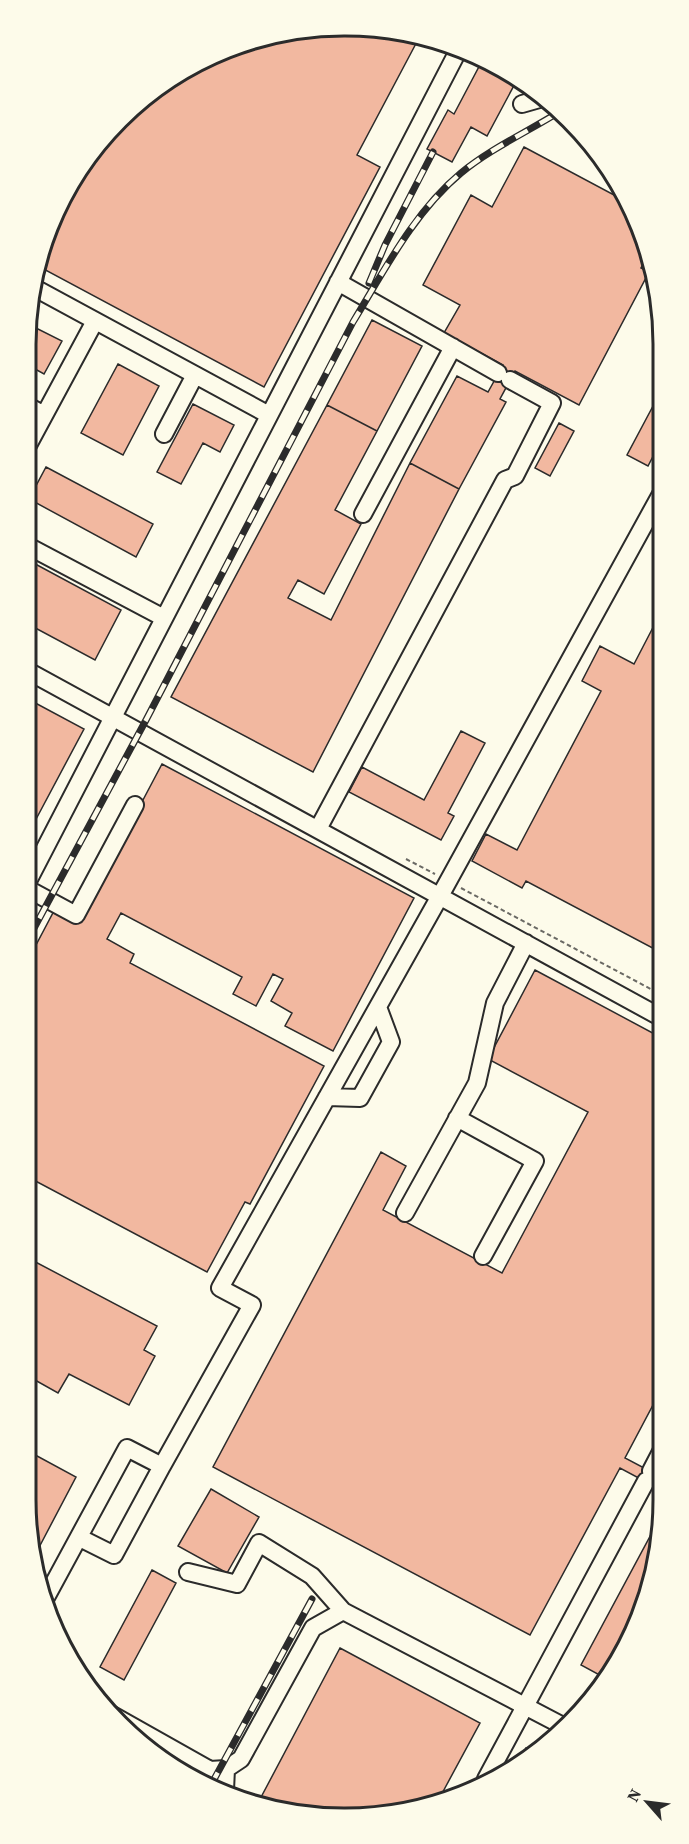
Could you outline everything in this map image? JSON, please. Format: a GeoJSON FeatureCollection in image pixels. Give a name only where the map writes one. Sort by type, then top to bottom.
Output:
{"type":"FeatureCollection","features":[{"type":"Feature","properties":{"kind":"lane"},"geometry":{"type":"LineString","coordinates":[[36,867],[455,56]]}},
{"type":"Feature","properties":{"kind":"lane"},"geometry":{"type":"LineString","coordinates":[[522,104],[533,101]]}},
{"type":"Feature","properties":{"kind":"lane"},"geometry":{"type":"LineString","coordinates":[[318,829],[505,480],[515,476],[552,402],[338,282]]}},
{"type":"Feature","properties":{"kind":"lane"},"geometry":{"type":"LineString","coordinates":[[41,292],[269,415]]}},
{"type":"Feature","properties":{"kind":"lane"},"geometry":{"type":"LineString","coordinates":[[36,430],[95,321]]}},
{"type":"Feature","properties":{"kind":"lane"},"geometry":{"type":"LineString","coordinates":[[363,514],[453,347]]}},
{"type":"Feature","properties":{"kind":"lane"},"geometry":{"type":"LineString","coordinates":[[164,434],[195,375]]}},
{"type":"Feature","properties":{"kind":"lane"},"geometry":{"type":"LineString","coordinates":[[36,411],[44,415]]}},
{"type":"Feature","properties":{"kind":"lane"},"geometry":{"type":"LineString","coordinates":[[80,1538],[114,1555],[252,1305],[220,1288],[653,509]]}},
{"type":"Feature","properties":{"kind":"lane"},"geometry":{"type":"LineString","coordinates":[[36,549],[164,618]]}},
{"type":"Feature","properties":{"kind":"lane"},"geometry":{"type":"LineString","coordinates":[[36,675],[318,829],[444,888],[526,943],[653,1013]]}},
{"type":"Feature","properties":{"kind":"lane"},"geometry":{"type":"LineString","coordinates":[[36,893],[76,915],[135,805]]}},
{"type":"Feature","properties":{"kind":"lane"},"geometry":{"type":"LineString","coordinates":[[405,1213],[477,1083],[495,1003],[526,943]]}},
{"type":"Feature","properties":{"kind":"lane"},"geometry":{"type":"LineString","coordinates":[[327,1097],[360,1098],[391,1042],[378,1006]]}},
{"type":"Feature","properties":{"kind":"lane"},"geometry":{"type":"LineString","coordinates":[[457,1118],[535,1161],[483,1256]]}},
{"type":"Feature","properties":{"kind":"lane"},"geometry":{"type":"LineString","coordinates":[[50,1591],[128,1449],[162,1466]]}},
{"type":"Feature","properties":{"kind":"lane"},"geometry":{"type":"LineString","coordinates":[[490,1771],[653,1467]]}},
{"type":"Feature","properties":{"kind":"lane"},"geometry":{"type":"LineString","coordinates":[[188,1572],[237,1584],[260,1543],[312,1576],[343,1611],[557,1723]]}},
{"type":"Feature","properties":{"kind":"lane"},"geometry":{"type":"LineString","coordinates":[[142,1731],[210,1770],[226,1769],[241,1759],[313,1628],[343,1611]]}},
{"type":"Feature","properties":{"kind":"lane"},"geometry":{"type":"LineString","coordinates":[[225,1785],[226,1769]]}},
{"type":"Feature","properties":{"kind":"path"},"geometry":{"type":"LineString","coordinates":[[397,854],[444,888],[653,991]]}},
{"type":"Feature","properties":{"kind":"building"},"geometry":{"type":"Polygon","coordinates":[[[365,37],[415,45],[357,155],[380,167],[264,387],[46,270],[59,226],[88,173],[126,126],[190,77],[245,52],[304,39],[365,37]]]}},
{"type":"Feature","properties":{"kind":"building"},"geometry":{"type":"Polygon","coordinates":[[[479,67],[514,86],[487,136],[471,127],[452,162],[427,149],[448,110],[454,114],[479,67]]]}},
{"type":"Feature","properties":{"kind":"building"},"geometry":{"type":"Polygon","coordinates":[[[524,147],[615,195],[630,226],[646,279],[579,405],[515,371],[500,399],[506,402],[459,489],[410,463],[457,376],[488,392],[503,365],[444,333],[460,305],[423,285],[471,195],[492,207],[524,147]]]}},
{"type":"Feature","properties":{"kind":"building"},"geometry":{"type":"Polygon","coordinates":[[[372,320],[422,346],[377,431],[327,405],[372,320]]]}},
{"type":"Feature","properties":{"kind":"building"},"geometry":{"type":"Polygon","coordinates":[[[37,328],[62,341],[44,374],[36,370],[37,328]]]}},
{"type":"Feature","properties":{"kind":"building"},"geometry":{"type":"Polygon","coordinates":[[[118,364],[159,386],[123,455],[81,433],[118,364]]]}},
{"type":"Feature","properties":{"kind":"building"},"geometry":{"type":"Polygon","coordinates":[[[193,404],[234,425],[220,452],[203,443],[181,484],[157,472],[193,404]]]}},
{"type":"Feature","properties":{"kind":"building"},"geometry":{"type":"Polygon","coordinates":[[[327,405],[377,431],[335,510],[361,524],[324,594],[298,580],[288,598],[331,620],[410,463],[459,489],[313,772],[171,697],[327,405]]]}},
{"type":"Feature","properties":{"kind":"building"},"geometry":{"type":"Polygon","coordinates":[[[653,406],[653,456],[648,466],[627,455],[653,406]]]}},
{"type":"Feature","properties":{"kind":"building"},"geometry":{"type":"Polygon","coordinates":[[[559,423],[574,431],[550,476],[535,468],[559,423]]]}},
{"type":"Feature","properties":{"kind":"building"},"geometry":{"type":"Polygon","coordinates":[[[46,467],[153,524],[136,557],[36,503],[36,486],[46,467]]]}},
{"type":"Feature","properties":{"kind":"building"},"geometry":{"type":"Polygon","coordinates":[[[36,564],[121,610],[95,660],[36,628],[36,564]]]}},
{"type":"Feature","properties":{"kind":"building"},"geometry":{"type":"Polygon","coordinates":[[[653,627],[653,948],[526,881],[522,888],[472,861],[486,834],[517,850],[601,691],[582,681],[600,646],[634,664],[653,627]]]}},
{"type":"Feature","properties":{"kind":"building"},"geometry":{"type":"Polygon","coordinates":[[[36,703],[84,729],[36,819],[36,703]]]}},
{"type":"Feature","properties":{"kind":"building"},"geometry":{"type":"Polygon","coordinates":[[[461,731],[485,743],[448,813],[454,816],[441,840],[349,792],[362,767],[424,800],[461,731]]]}},
{"type":"Feature","properties":{"kind":"building"},"geometry":{"type":"Polygon","coordinates":[[[162,764],[414,898],[333,1051],[285,1026],[292,1013],[271,1001],[283,979],[273,974],[256,1006],[233,994],[242,977],[121,913],[107,939],[134,954],[130,963],[324,1066],[250,1204],[245,1202],[207,1272],[36,1181],[36,945],[55,909],[79,921],[162,764]]]}},
{"type":"Feature","properties":{"kind":"building"},"geometry":{"type":"Polygon","coordinates":[[[535,970],[653,1033],[653,1405],[625,1458],[653,1473],[653,1486],[620,1468],[530,1635],[213,1467],[381,1152],[406,1166],[383,1210],[502,1273],[588,1112],[488,1059],[535,970]]]}},
{"type":"Feature","properties":{"kind":"building"},"geometry":{"type":"Polygon","coordinates":[[[36,1262],[157,1326],[144,1350],[155,1356],[129,1405],[69,1374],[58,1393],[36,1381],[36,1262]]]}},
{"type":"Feature","properties":{"kind":"building"},"geometry":{"type":"Polygon","coordinates":[[[36,1455],[76,1477],[40,1546],[36,1500],[36,1455]]]}},
{"type":"Feature","properties":{"kind":"building"},"geometry":{"type":"Polygon","coordinates":[[[211,1489],[259,1517],[227,1573],[178,1546],[211,1489]]]}},
{"type":"Feature","properties":{"kind":"building"},"geometry":{"type":"Polygon","coordinates":[[[650,1536],[637,1599],[612,1654],[598,1674],[581,1665],[650,1536]]]}},
{"type":"Feature","properties":{"kind":"building"},"geometry":{"type":"Polygon","coordinates":[[[152,1570],[176,1583],[124,1680],[100,1667],[152,1570]]]}},
{"type":"Feature","properties":{"kind":"building"},"geometry":{"type":"Polygon","coordinates":[[[340,1648],[480,1723],[443,1792],[405,1802],[344,1808],[304,1805],[262,1796],[340,1648]]]}},
{"type":"Feature","properties":{"kind":"railway"},"geometry":{"type":"LineString","coordinates":[[36,924],[146,720],[353,322],[388,263],[414,224],[461,173],[496,148],[552,116]]}},
{"type":"Feature","properties":{"kind":"railway"},"geometry":{"type":"LineString","coordinates":[[369,283],[385,245],[433,152]]}},
{"type":"Feature","properties":{"kind":"railway"},"geometry":{"type":"LineString","coordinates":[[214,1779],[312,1599]]}}]}
